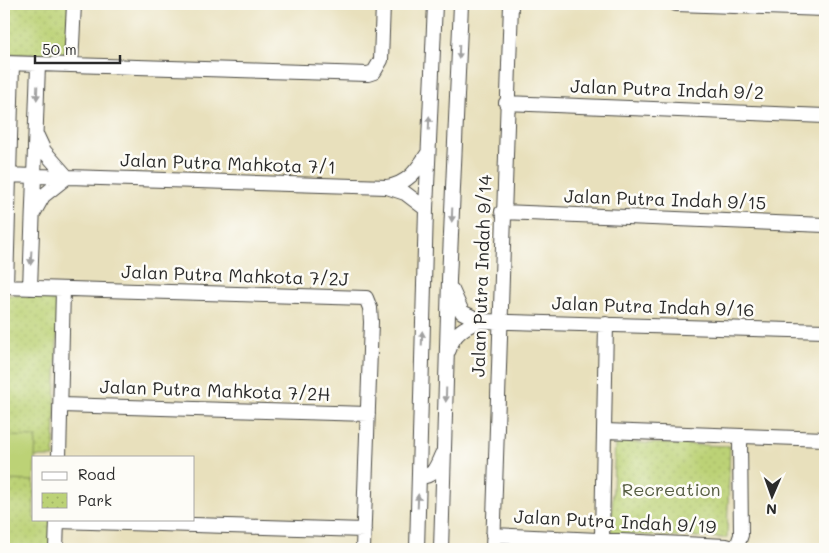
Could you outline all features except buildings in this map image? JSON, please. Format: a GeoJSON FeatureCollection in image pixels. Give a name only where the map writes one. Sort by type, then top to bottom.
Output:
{"type":"FeatureCollection","features":[{"type":"Feature","properties":{"kind":"street"},"geometry":{"type":"LineString","coordinates":[[71,65],[74,4]]}},
{"type":"Feature","properties":{"kind":"street"},"geometry":{"type":"LineString","coordinates":[[14,287],[7,175],[11,132],[8,63],[368,74],[374,72],[378,67],[382,38],[383,4]]}},
{"type":"Feature","properties":{"kind":"street"},"geometry":{"type":"LineString","coordinates":[[416,549],[434,4]]}},
{"type":"Feature","properties":{"kind":"street"},"geometry":{"type":"LineString","coordinates":[[442,549],[449,280],[461,4]]}},
{"type":"Feature","properties":{"kind":"street","name":"Jalan Putra Indah 9/14"},"geometry":{"type":"LineString","coordinates":[[493,549],[502,212],[511,4]]}},
{"type":"Feature","properties":{"kind":"street"},"geometry":{"type":"LineString","coordinates":[[676,4],[782,5],[825,9]]}},
{"type":"Feature","properties":{"kind":"street"},"geometry":{"type":"LineString","coordinates":[[34,214],[38,65]]}},
{"type":"Feature","properties":{"kind":"street","name":"Jalan Putra Indah 9/2"},"geometry":{"type":"LineString","coordinates":[[506,102],[825,116]]}},
{"type":"Feature","properties":{"kind":"street"},"geometry":{"type":"LineString","coordinates":[[14,287],[34,214],[43,196],[68,177],[44,151],[36,128]]}},
{"type":"Feature","properties":{"kind":"street"},"geometry":{"type":"LineString","coordinates":[[4,148],[11,132]]}},
{"type":"Feature","properties":{"kind":"street","name":"Jalan Putra Mahkota 7/1"},"geometry":{"type":"LineString","coordinates":[[386,188],[402,184],[409,179],[428,152]]}},
{"type":"Feature","properties":{"kind":"street","name":"Jalan Putra Mahkota 7/1"},"geometry":{"type":"LineString","coordinates":[[7,175],[386,188],[405,193],[426,209]]}},
{"type":"Feature","properties":{"kind":"street"},"geometry":{"type":"LineString","coordinates":[[4,199],[10,215]]}},
{"type":"Feature","properties":{"kind":"street","name":"Jalan Putra Indah 9/15"},"geometry":{"type":"LineString","coordinates":[[502,212],[825,225]]}},
{"type":"Feature","properties":{"kind":"street"},"geometry":{"type":"LineString","coordinates":[[449,280],[462,312],[480,321]]}},
{"type":"Feature","properties":{"kind":"street","name":"Jalan Putra Mahkota 7/2J"},"geometry":{"type":"LineString","coordinates":[[14,287],[366,298],[370,308],[371,322],[368,414]]}},
{"type":"Feature","properties":{"kind":"street"},"geometry":{"type":"LineString","coordinates":[[59,456],[63,289]]}},
{"type":"Feature","properties":{"kind":"street"},"geometry":{"type":"LineString","coordinates":[[447,360],[450,346],[455,336],[462,329],[480,321]]}},
{"type":"Feature","properties":{"kind":"street","name":"Jalan Putra Indah 9/16"},"geometry":{"type":"LineString","coordinates":[[480,321],[825,331]]}},
{"type":"Feature","properties":{"kind":"street"},"geometry":{"type":"LineString","coordinates":[[602,538],[606,324]]}},
{"type":"Feature","properties":{"kind":"street","name":"Jalan Putra Mahkota 7/2H"},"geometry":{"type":"LineString","coordinates":[[61,405],[368,414]]}},
{"type":"Feature","properties":{"kind":"street"},"geometry":{"type":"LineString","coordinates":[[363,549],[368,414]]}},
{"type":"Feature","properties":{"kind":"street"},"geometry":{"type":"LineString","coordinates":[[605,431],[740,438],[825,439]]}},
{"type":"Feature","properties":{"kind":"street"},"geometry":{"type":"LineString","coordinates":[[736,549],[741,536],[740,438]]}},
{"type":"Feature","properties":{"kind":"street"},"geometry":{"type":"LineString","coordinates":[[419,477],[428,477],[432,474],[444,449]]}},
{"type":"Feature","properties":{"kind":"street"},"geometry":{"type":"LineString","coordinates":[[56,549],[57,520],[364,530]]}},
{"type":"Feature","properties":{"kind":"street","name":"Jalan Putra Indah 9/19"},"geometry":{"type":"LineString","coordinates":[[493,535],[602,538],[726,546],[736,549]]}},
{"type":"Feature","properties":{"kind":"green space"},"geometry":{"type":"Polygon","coordinates":[[[4,4],[69,4],[66,55],[4,54],[4,4]]]}},
{"type":"Feature","properties":{"kind":"green space"},"geometry":{"type":"Polygon","coordinates":[[[4,295],[58,296],[54,456],[32,456],[32,520],[53,520],[52,549],[4,549],[4,295]]]}},
{"type":"Feature","properties":{"kind":"green space"},"geometry":{"type":"Polygon","coordinates":[[[9,436],[36,437],[35,456],[32,456],[32,481],[7,480],[9,436]]]}},
{"type":"Feature","properties":{"kind":"green space","name":"Recreation"},"geometry":{"type":"Polygon","coordinates":[[[615,442],[730,446],[727,538],[611,534],[615,442]]]}}]}
